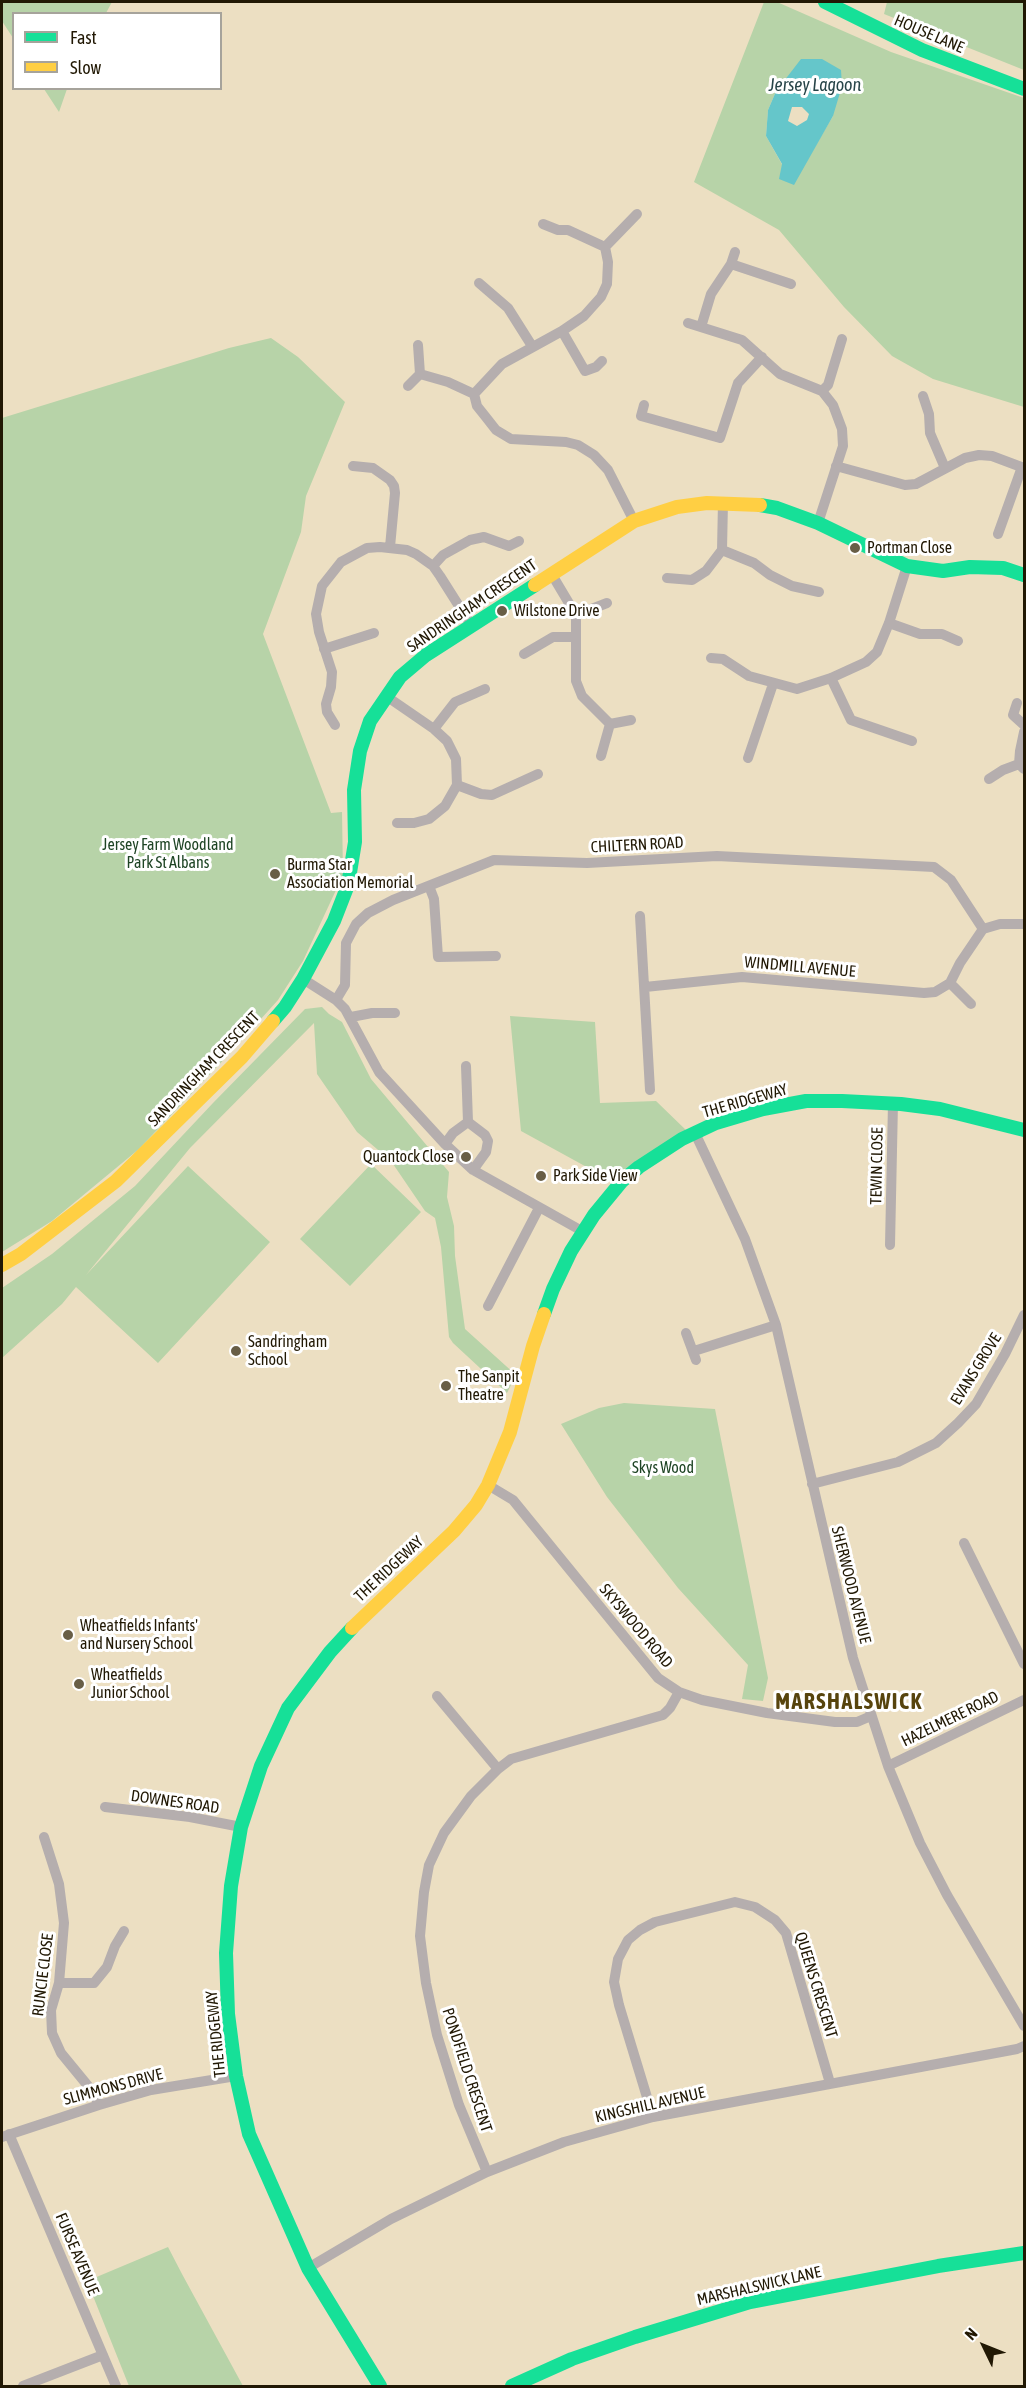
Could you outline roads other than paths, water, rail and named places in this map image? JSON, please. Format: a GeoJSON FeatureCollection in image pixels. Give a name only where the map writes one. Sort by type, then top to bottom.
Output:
{"type":"FeatureCollection","features":[{"type":"Feature","properties":{"kind":"street","name":"HOUSE LANE"},"geometry":{"type":"LineString","coordinates":[[825,2],[922,50],[1024,89]]}},
{"type":"Feature","properties":{"kind":"street"},"geometry":{"type":"LineString","coordinates":[[604,247],[637,214]]}},
{"type":"Feature","properties":{"kind":"street"},"geometry":{"type":"LineString","coordinates":[[543,224],[558,230],[568,230],[604,247]]}},
{"type":"Feature","properties":{"kind":"street"},"geometry":{"type":"LineString","coordinates":[[474,394],[502,364],[562,331],[584,316],[601,297],[608,272],[604,247]]}},
{"type":"Feature","properties":{"kind":"street"},"geometry":{"type":"LineString","coordinates":[[700,327],[711,294],[731,264],[735,252]]}},
{"type":"Feature","properties":{"kind":"street"},"geometry":{"type":"LineString","coordinates":[[731,264],[791,284]]}},
{"type":"Feature","properties":{"kind":"street"},"geometry":{"type":"LineString","coordinates":[[479,283],[508,308],[532,346]]}},
{"type":"Feature","properties":{"kind":"street"},"geometry":{"type":"LineString","coordinates":[[688,323],[742,340],[780,374],[822,391],[833,405],[842,429],[843,446],[818,523]]}},
{"type":"Feature","properties":{"kind":"street"},"geometry":{"type":"LineString","coordinates":[[562,331],[585,371],[596,368],[602,361]]}},
{"type":"Feature","properties":{"kind":"street"},"geometry":{"type":"LineString","coordinates":[[822,391],[828,385],[842,339]]}},
{"type":"Feature","properties":{"kind":"street"},"geometry":{"type":"LineString","coordinates":[[408,386],[420,374],[418,345]]}},
{"type":"Feature","properties":{"kind":"street"},"geometry":{"type":"LineString","coordinates":[[644,405],[642,416],[720,438],[738,383],[762,357]]}},
{"type":"Feature","properties":{"kind":"street"},"geometry":{"type":"LineString","coordinates":[[420,374],[448,382],[474,394]]}},
{"type":"Feature","properties":{"kind":"street"},"geometry":{"type":"LineString","coordinates":[[474,394],[477,406],[496,430],[511,439],[566,442],[578,445],[594,455],[608,471],[634,521]]}},
{"type":"Feature","properties":{"kind":"street"},"geometry":{"type":"LineString","coordinates":[[923,396],[929,414],[930,432],[945,468]]}},
{"type":"Feature","properties":{"kind":"street"},"geometry":{"type":"LineString","coordinates":[[836,466],[905,485],[916,484],[965,458],[979,455],[992,456],[1023,467],[998,534]]}},
{"type":"Feature","properties":{"kind":"street"},"geometry":{"type":"LineString","coordinates":[[353,466],[373,468],[390,480],[394,486],[390,547]]}},
{"type":"Feature","properties":{"kind":"street"},"geometry":{"type":"LineString","coordinates":[[667,578],[692,580],[706,571],[722,550],[723,502]]}},
{"type":"Feature","properties":{"kind":"street","name":"SANDRINGHAM CRESCENT"},"geometry":{"type":"LineString","coordinates":[[2,1265],[21,1254],[116,1181],[242,1057],[285,1007],[303,979],[333,921],[348,885],[354,858],[354,790],[360,751],[370,721],[400,676],[426,655],[634,521],[677,507],[723,502],[777,508],[818,523],[907,566],[943,571],[970,567],[1003,568],[1024,575]]}},
{"type":"Feature","properties":{"kind":"street"},"geometry":{"type":"LineString","coordinates":[[433,566],[443,555],[470,540],[483,537],[509,546],[519,541]]}},
{"type":"Feature","properties":{"kind":"street"},"geometry":{"type":"LineString","coordinates":[[335,725],[330,719],[326,704],[332,672],[316,614],[322,586],[341,562],[367,548],[390,547],[416,554],[433,566],[471,625]]}},
{"type":"Feature","properties":{"kind":"street"},"geometry":{"type":"LineString","coordinates":[[722,550],[754,563],[770,575],[792,586],[819,592]]}},
{"type":"Feature","properties":{"kind":"street"},"geometry":{"type":"LineString","coordinates":[[711,658],[723,659],[748,676],[796,689],[831,678],[866,662],[877,651],[889,623],[907,566]]}},
{"type":"Feature","properties":{"kind":"street"},"geometry":{"type":"LineString","coordinates":[[551,573],[576,615],[577,687],[589,705],[610,724]]}},
{"type":"Feature","properties":{"kind":"street"},"geometry":{"type":"LineString","coordinates":[[576,615],[608,603]]}},
{"type":"Feature","properties":{"kind":"street"},"geometry":{"type":"LineString","coordinates":[[889,623],[920,634],[942,634],[958,641]]}},
{"type":"Feature","properties":{"kind":"street"},"geometry":{"type":"LineString","coordinates":[[324,649],[374,633]]}},
{"type":"Feature","properties":{"kind":"street"},"geometry":{"type":"LineString","coordinates":[[524,654],[553,637],[576,637]]}},
{"type":"Feature","properties":{"kind":"street"},"geometry":{"type":"LineString","coordinates":[[831,678],[851,720],[912,741]]}},
{"type":"Feature","properties":{"kind":"street"},"geometry":{"type":"LineString","coordinates":[[748,758],[773,684]]}},
{"type":"Feature","properties":{"kind":"street"},"geometry":{"type":"LineString","coordinates":[[434,729],[455,702],[485,689]]}},
{"type":"Feature","properties":{"kind":"street"},"geometry":{"type":"LineString","coordinates":[[386,696],[434,729],[447,741],[456,759],[457,785],[446,806],[429,819],[414,823],[397,823]]}},
{"type":"Feature","properties":{"kind":"street"},"geometry":{"type":"LineString","coordinates":[[1017,703],[1013,715],[1024,725]]}},
{"type":"Feature","properties":{"kind":"street"},"geometry":{"type":"LineString","coordinates":[[610,724],[631,720]]}},
{"type":"Feature","properties":{"kind":"street"},"geometry":{"type":"LineString","coordinates":[[601,756],[610,724]]}},
{"type":"Feature","properties":{"kind":"street"},"geometry":{"type":"LineString","coordinates":[[989,779],[1003,770],[1022,767],[1020,751],[1024,732]]}},
{"type":"Feature","properties":{"kind":"street"},"geometry":{"type":"LineString","coordinates":[[457,785],[481,794],[492,795],[538,774]]}},
{"type":"Feature","properties":{"kind":"street","name":"CHILTERN ROAD"},"geometry":{"type":"LineString","coordinates":[[336,1000],[345,985],[346,944],[356,924],[368,913],[494,860],[587,863],[717,856],[934,867],[951,880],[983,929]]}},
{"type":"Feature","properties":{"kind":"street"},"geometry":{"type":"LineString","coordinates":[[429,886],[434,899],[438,957],[496,956]]}},
{"type":"Feature","properties":{"kind":"street"},"geometry":{"type":"LineString","coordinates":[[640,916],[650,1090]]}},
{"type":"Feature","properties":{"kind":"street"},"geometry":{"type":"LineString","coordinates":[[970,1004],[950,983],[972,944],[983,929],[1000,924],[1024,924]]}},
{"type":"Feature","properties":{"kind":"street","name":"WINDMILL AVENUE"},"geometry":{"type":"LineString","coordinates":[[645,987],[742,977],[924,993],[935,992],[950,983]]}},
{"type":"Feature","properties":{"kind":"street"},"geometry":{"type":"LineString","coordinates":[[303,979],[336,1000],[351,1017],[380,1072],[473,1170],[582,1232]]}},
{"type":"Feature","properties":{"kind":"street"},"geometry":{"type":"LineString","coordinates":[[351,1017],[372,1013],[395,1013]]}},
{"type":"Feature","properties":{"kind":"street"},"geometry":{"type":"LineString","coordinates":[[466,1066],[468,1122]]}},
{"type":"Feature","properties":{"kind":"street","name":"THE RIDGEWAY"},"geometry":{"type":"LineString","coordinates":[[380,2386],[308,2268],[280,2208],[249,2134],[236,2076],[228,2014],[226,1953],[231,1886],[241,1827],[261,1766],[288,1708],[330,1652],[358,1621],[454,1531],[476,1506],[488,1485],[510,1432],[533,1346],[553,1289],[582,1232],[609,1194],[622,1181],[659,1152],[716,1123],[764,1109],[806,1101],[893,1103],[940,1109],[1024,1130]]}},
{"type":"Feature","properties":{"kind":"street","name":"TEWIN CLOSE"},"geometry":{"type":"LineString","coordinates":[[890,1245],[895,1230],[893,1103]]}},
{"type":"Feature","properties":{"kind":"street"},"geometry":{"type":"LineString","coordinates":[[445,1143],[453,1133],[468,1122]]}},
{"type":"Feature","properties":{"kind":"street"},"geometry":{"type":"LineString","coordinates":[[468,1122],[485,1135],[488,1142],[486,1152],[473,1170]]}},
{"type":"Feature","properties":{"kind":"street","name":"SHERWOOD AVENUE"},"geometry":{"type":"LineString","coordinates":[[695,1133],[745,1239],[776,1325],[853,1658],[888,1766],[920,1843],[947,1895],[1024,2026]]}},
{"type":"Feature","properties":{"kind":"street"},"geometry":{"type":"LineString","coordinates":[[488,1306],[539,1208]]}},
{"type":"Feature","properties":{"kind":"street","name":"EVANS GROVE"},"geometry":{"type":"LineString","coordinates":[[812,1484],[898,1462],[936,1443],[976,1404],[1024,1315]]}},
{"type":"Feature","properties":{"kind":"street"},"geometry":{"type":"LineString","coordinates":[[686,1333],[695,1355],[776,1325]]}},
{"type":"Feature","properties":{"kind":"street","name":"SKYSWOOD ROAD"},"geometry":{"type":"LineString","coordinates":[[488,1485],[513,1500],[658,1678],[679,1692],[702,1700],[766,1713],[835,1722],[857,1722],[871,1716]]}},
{"type":"Feature","properties":{"kind":"street"},"geometry":{"type":"LineString","coordinates":[[964,1543],[1024,1664]]}},
{"type":"Feature","properties":{"kind":"street","name":"PONDFIELD CRESCENT"},"geometry":{"type":"LineString","coordinates":[[487,2172],[459,2105],[437,2035],[426,1983],[420,1936],[429,1865],[444,1833],[471,1796],[511,1759],[663,1714],[670,1708],[679,1692]]}},
{"type":"Feature","properties":{"kind":"street"},"geometry":{"type":"LineString","coordinates":[[437,1696],[498,1769]]}},
{"type":"Feature","properties":{"kind":"street","name":"HAZELMERE ROAD"},"geometry":{"type":"LineString","coordinates":[[888,1766],[1024,1700]]}},
{"type":"Feature","properties":{"kind":"street","name":"DOWNES ROAD"},"geometry":{"type":"LineString","coordinates":[[105,1807],[190,1817],[241,1827]]}},
{"type":"Feature","properties":{"kind":"street","name":"RUNCIE CLOSE"},"geometry":{"type":"LineString","coordinates":[[44,1837],[59,1884],[64,1923],[59,1983],[51,2010],[52,2033],[61,2053],[93,2092],[99,2105]]}},
{"type":"Feature","properties":{"kind":"street","name":"QUEENS CRESCENT"},"geometry":{"type":"LineString","coordinates":[[653,2117],[619,2005],[614,1982],[618,1959],[628,1940],[655,1922],[735,1902],[755,1907],[775,1920],[786,1933],[830,2083]]}},
{"type":"Feature","properties":{"kind":"street"},"geometry":{"type":"LineString","coordinates":[[59,1983],[94,1983],[107,1967],[124,1931]]}},
{"type":"Feature","properties":{"kind":"street","name":"KINGSHILL AVENUE"},"geometry":{"type":"LineString","coordinates":[[308,2268],[392,2219],[487,2172],[564,2142],[653,2117],[1024,2046]]}},
{"type":"Feature","properties":{"kind":"street","name":"SLIMMONS DRIVE"},"geometry":{"type":"LineString","coordinates":[[5,2136],[151,2090],[236,2076]]}},
{"type":"Feature","properties":{"kind":"street","name":"FURSE AVENUE"},"geometry":{"type":"LineString","coordinates":[[5,2136],[116,2386]]}},
{"type":"Feature","properties":{"kind":"street","name":"MARSHALSWICK LANE"},"geometry":{"type":"LineString","coordinates":[[512,2386],[572,2359],[750,2302],[938,2266],[1024,2253]]}},
{"type":"Feature","properties":{"kind":"street"},"geometry":{"type":"LineString","coordinates":[[23,2386],[103,2355]]}},
{"type":"Feature","properties":{"kind":"water","name":"Jersey Lagoon"},"geometry":{"type":"Polygon","coordinates":[[[801,59],[822,59],[841,70],[842,86],[833,116],[794,185],[779,179],[782,164],[766,136],[768,110],[777,89],[776,83],[784,81],[801,59]],[[792,107],[788,121],[797,126],[807,120],[809,114],[802,107],[792,107]]]}},
{"type":"Feature","properties":{"kind":"place","name":"Portman Close"},"geometry":{"type":"Point","coordinates":[855,548]}},
{"type":"Feature","properties":{"kind":"place","name":"Wilstone Drive"},"geometry":{"type":"Point","coordinates":[502,611]}},
{"type":"Feature","properties":{"kind":"place","name":"Burma Star Association Memorial"},"geometry":{"type":"Point","coordinates":[275,874]}},
{"type":"Feature","properties":{"kind":"place","name":"Quantock Close"},"geometry":{"type":"Point","coordinates":[466,1157]}},
{"type":"Feature","properties":{"kind":"place","name":"Park Side View"},"geometry":{"type":"Point","coordinates":[541,1176]}},
{"type":"Feature","properties":{"kind":"place","name":"Sandringham School"},"geometry":{"type":"Point","coordinates":[236,1351]}},
{"type":"Feature","properties":{"kind":"place","name":"The Sanpit Theatre"},"geometry":{"type":"Point","coordinates":[446,1386]}},
{"type":"Feature","properties":{"kind":"place","name":"Wheatfields Infants' and Nursery School"},"geometry":{"type":"Point","coordinates":[68,1635]}},
{"type":"Feature","properties":{"kind":"place","name":"Wheatfields Junior School"},"geometry":{"type":"Point","coordinates":[79,1684]}},
{"type":"Feature","properties":{"kind":"district","name":"MARSHALSWICK"},"geometry":{"type":"Point","coordinates":[849,1702]}},
{"type":"Feature","properties":{"kind":"park label","name":"Jersey Farm Woodland Park St Albans"},"geometry":{"type":"Point","coordinates":[168,854]}},
{"type":"Feature","properties":{"kind":"park label","name":"Skys Wood"},"geometry":{"type":"Point","coordinates":[663,1468]}}]}
